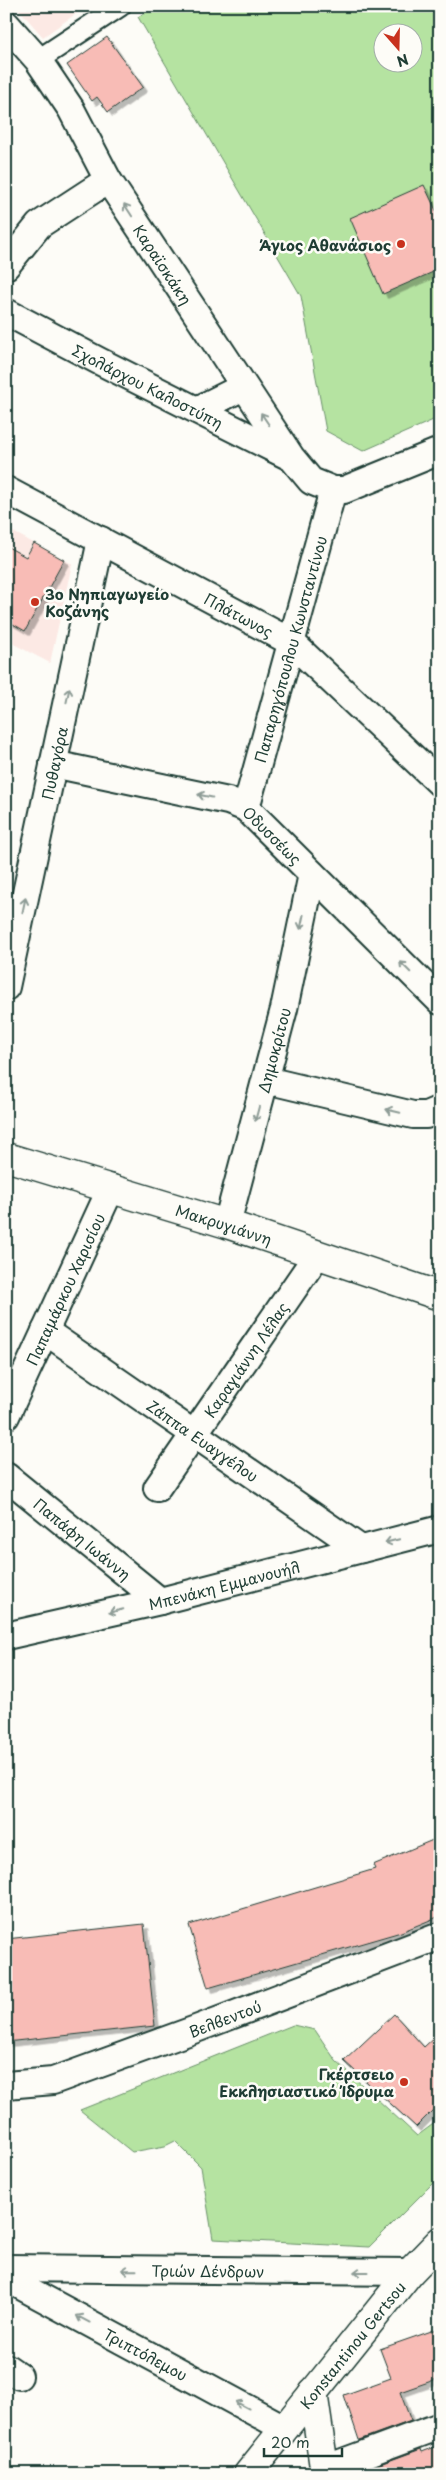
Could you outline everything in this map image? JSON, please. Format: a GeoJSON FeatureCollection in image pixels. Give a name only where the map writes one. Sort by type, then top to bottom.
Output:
{"type":"FeatureCollection","features":[{"type":"Feature","properties":{"kind":"street"},"geometry":{"type":"LineString","coordinates":[[38,60],[120,6]]}},
{"type":"Feature","properties":{"kind":"street","name":"Καραϊσκάκη"},"geometry":{"type":"LineString","coordinates":[[6,24],[38,60],[70,109],[108,180],[291,457],[311,481],[333,490]]}},
{"type":"Feature","properties":{"kind":"street"},"geometry":{"type":"LineString","coordinates":[[6,266],[39,225],[108,180]]}},
{"type":"Feature","properties":{"kind":"street","name":"Σχολάρχου Καλοστύπη"},"geometry":{"type":"LineString","coordinates":[[6,312],[291,457]]}},
{"type":"Feature","properties":{"kind":"street"},"geometry":{"type":"LineString","coordinates":[[197,410],[244,387]]}},
{"type":"Feature","properties":{"kind":"street"},"geometry":{"type":"LineString","coordinates":[[333,490],[344,490],[440,450]]}},
{"type":"Feature","properties":{"kind":"street","name":"Πλάτωνος"},"geometry":{"type":"LineString","coordinates":[[6,490],[291,642],[440,783]]}},
{"type":"Feature","properties":{"kind":"street","name":"Παπαρηγόπουλου Κωνσταντίνου"},"geometry":{"type":"LineString","coordinates":[[246,808],[333,490]]}},
{"type":"Feature","properties":{"kind":"street","name":"Πυθαγόρα"},"geometry":{"type":"LineString","coordinates":[[6,987],[101,540]]}},
{"type":"Feature","properties":{"kind":"street","name":"Οδυσσέως"},"geometry":{"type":"LineString","coordinates":[[53,764],[228,801],[246,808],[440,1001]]}},
{"type":"Feature","properties":{"kind":"street","name":"Δημοκρίτου"},"geometry":{"type":"LineString","coordinates":[[227,1224],[284,1009],[312,874]]}},
{"type":"Feature","properties":{"kind":"street"},"geometry":{"type":"LineString","coordinates":[[266,1080],[413,1115],[426,1115],[440,1109]]}},
{"type":"Feature","properties":{"kind":"street","name":"Μακρυγιάννη"},"geometry":{"type":"LineString","coordinates":[[6,1157],[227,1224],[440,1296]]}},
{"type":"Feature","properties":{"kind":"street","name":"Παπαμάρκου Χαρισίου"},"geometry":{"type":"LineString","coordinates":[[6,1416],[111,1188]]}},
{"type":"Feature","properties":{"kind":"street","name":"Καραγιάννη Λέλας"},"geometry":{"type":"LineString","coordinates":[[158,1488],[317,1255]]}},
{"type":"Feature","properties":{"kind":"street","name":"Ζάππα Ευαγγέλου"},"geometry":{"type":"LineString","coordinates":[[45,1332],[361,1549]]}},
{"type":"Feature","properties":{"kind":"street","name":"Παπάφη Ιωάννη"},"geometry":{"type":"LineString","coordinates":[[6,1476],[160,1601]]}},
{"type":"Feature","properties":{"kind":"street","name":"Μπενάκη Εμμανουήλ"},"geometry":{"type":"LineString","coordinates":[[6,1636],[160,1601],[440,1529]]}},
{"type":"Feature","properties":{"kind":"street","name":"Βελβεντού"},"geometry":{"type":"LineString","coordinates":[[6,2086],[53,2081],[440,1936]]}},
{"type":"Feature","properties":{"kind":"street","name":"Konstantinou Gertsou"},"geometry":{"type":"LineString","coordinates":[[248,2474],[410,2272],[440,2241]]}},
{"type":"Feature","properties":{"kind":"street","name":"Τριών Δένδρων"},"geometry":{"type":"LineString","coordinates":[[6,2268],[410,2272]]}},
{"type":"Feature","properties":{"kind":"street","name":"Τριπτόλεμου"},"geometry":{"type":"LineString","coordinates":[[6,2278],[284,2428]]}},
{"type":"Feature","properties":{"kind":"street"},"geometry":{"type":"LineString","coordinates":[[313,2392],[323,2463]]}},
{"type":"Feature","properties":{"kind":"street"},"geometry":{"type":"LineString","coordinates":[[323,2463],[440,2426]]}},
{"type":"Feature","properties":{"kind":"street"},"geometry":{"type":"LineString","coordinates":[[284,2428],[323,2463]]}},
{"type":"Feature","properties":{"kind":"shaded area"},"geometry":{"type":"Polygon","coordinates":[[[16,6],[87,6],[43,37],[16,6]]]}},
{"type":"Feature","properties":{"kind":"shaded area","name":"3ο Νηπιαγωγείο Κοζάνης"},"geometry":{"type":"Polygon","coordinates":[[[6,528],[72,564],[50,663],[6,640],[6,528]]]}},
{"type":"Feature","properties":{"kind":"green space"},"geometry":{"type":"Polygon","coordinates":[[[154,6],[440,6],[440,417],[363,451],[326,431],[301,296],[138,17],[154,6]]]}},
{"type":"Feature","properties":{"kind":"green space"},"geometry":{"type":"Polygon","coordinates":[[[293,2025],[315,2030],[336,2061],[417,2136],[440,2119],[440,2176],[369,2247],[213,2239],[201,2167],[175,2141],[165,2146],[132,2152],[80,2110],[293,2025]]]}},
{"type":"Feature","properties":{"kind":"building"},"geometry":{"type":"Polygon","coordinates":[[[107,37],[143,87],[108,112],[97,97],[92,101],[67,65],[107,37]]]}},
{"type":"Feature","properties":{"kind":"building","name":"Άγιος Αθανάσιος"},"geometry":{"type":"Polygon","coordinates":[[[424,185],[440,219],[440,269],[383,294],[350,218],[424,185]]]}},
{"type":"Feature","properties":{"kind":"building"},"geometry":{"type":"Polygon","coordinates":[[[34,543],[64,560],[25,631],[6,620],[6,546],[26,557],[34,543]]]}},
{"type":"Feature","properties":{"kind":"building"},"geometry":{"type":"Polygon","coordinates":[[[440,1837],[440,1916],[401,1932],[208,1988],[189,1925],[375,1869],[373,1865],[440,1837]]]}},
{"type":"Feature","properties":{"kind":"building"},"geometry":{"type":"Polygon","coordinates":[[[144,1924],[155,2026],[6,2042],[6,1939],[144,1924]]]}},
{"type":"Feature","properties":{"kind":"building","name":"Γκέρτσειο Εκκλησιαστικό Ίδρυμα"},"geometry":{"type":"Polygon","coordinates":[[[394,2014],[424,2047],[440,2032],[440,2103],[416,2127],[344,2061],[394,2014]]]}},
{"type":"Feature","properties":{"kind":"building"},"geometry":{"type":"Polygon","coordinates":[[[440,2328],[440,2378],[400,2392],[411,2421],[359,2440],[344,2395],[391,2378],[380,2349],[440,2328]]]}},
{"type":"Feature","properties":{"kind":"building"},"geometry":{"type":"Polygon","coordinates":[[[440,2445],[440,2474],[370,2474],[369,2468],[421,2449],[422,2452],[440,2445]]]}},
{"type":"Feature","properties":{"kind":"place","name":"Άγιος Αθανάσιος"},"geometry":{"type":"Point","coordinates":[401,244]}},
{"type":"Feature","properties":{"kind":"place","name":"3ο Νηπιαγωγείο Κοζάνης"},"geometry":{"type":"Point","coordinates":[35,602]}},
{"type":"Feature","properties":{"kind":"place","name":"Γκέρτσειο Εκκλησιαστικό Ίδρυμα"},"geometry":{"type":"Point","coordinates":[404,2082]}}]}
